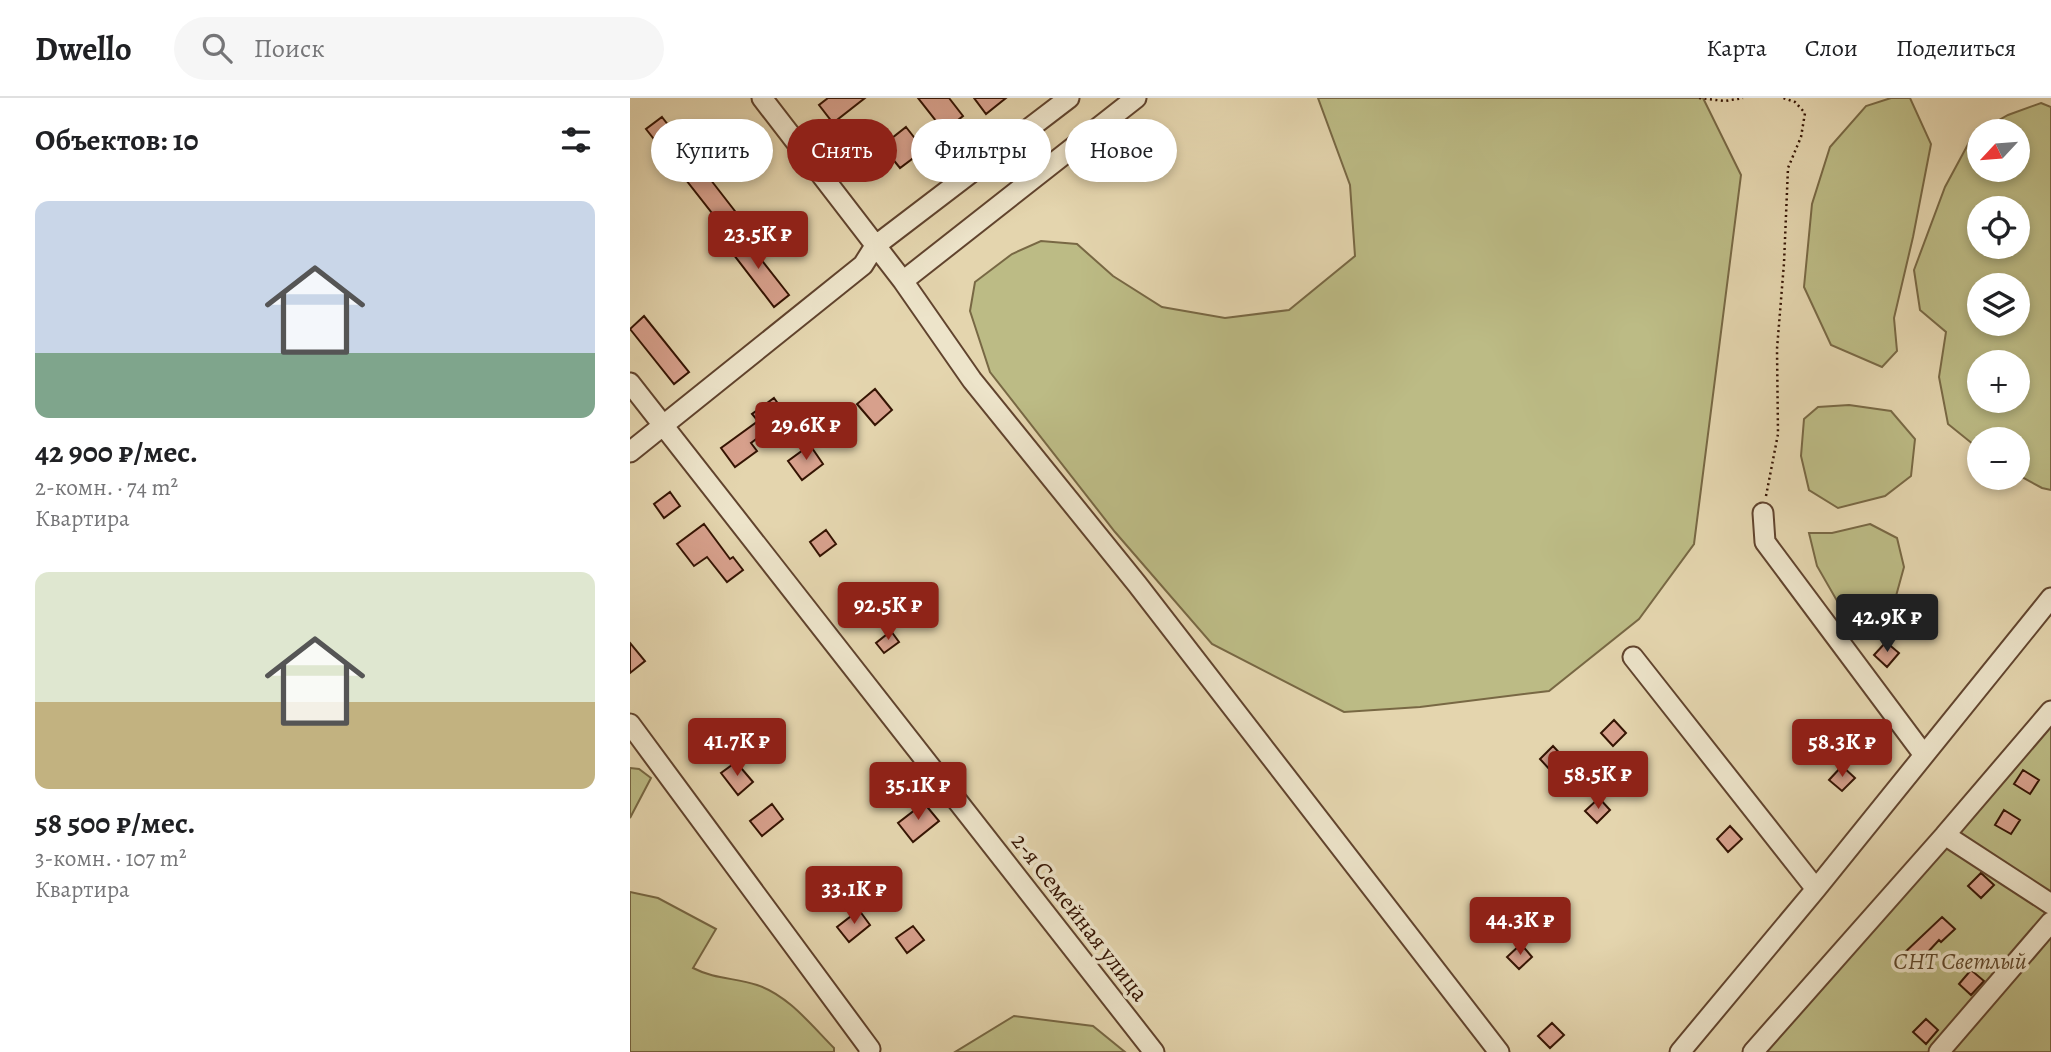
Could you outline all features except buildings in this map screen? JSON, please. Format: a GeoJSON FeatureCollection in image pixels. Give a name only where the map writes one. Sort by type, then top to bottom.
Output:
{"type":"FeatureCollection","features":[{"type":"Feature","properties":{"kind":"street"},"geometry":{"type":"LineString","coordinates":[[762,98],[903,281],[972,380],[1137,584],[1499,1052]]}},
{"type":"Feature","properties":{"kind":"street"},"geometry":{"type":"LineString","coordinates":[[630,453],[863,265],[875,246],[1069,98]]}},
{"type":"Feature","properties":{"kind":"street"},"geometry":{"type":"LineString","coordinates":[[903,281],[1136,98]]}},
{"type":"Feature","properties":{"kind":"street","name":"2-я Семейная улица"},"geometry":{"type":"LineString","coordinates":[[630,383],[1154,1052]]}},
{"type":"Feature","properties":{"kind":"street"},"geometry":{"type":"LineString","coordinates":[[1763,513],[1765,542],[1924,755]]}},
{"type":"Feature","properties":{"kind":"street"},"geometry":{"type":"LineString","coordinates":[[1680,1052],[1816,889],[2051,598]]}},
{"type":"Feature","properties":{"kind":"street"},"geometry":{"type":"LineString","coordinates":[[1633,657],[1816,889]]}},
{"type":"Feature","properties":{"kind":"street"},"geometry":{"type":"LineString","coordinates":[[1753,1052],[2051,711]]}},
{"type":"Feature","properties":{"kind":"street"},"geometry":{"type":"LineString","coordinates":[[630,724],[870,1049],[869,1052]]}},
{"type":"Feature","properties":{"kind":"street"},"geometry":{"type":"LineString","coordinates":[[1945,835],[2051,904]]}},
{"type":"Feature","properties":{"kind":"street"},"geometry":{"type":"LineString","coordinates":[[1939,1052],[2051,922]]}},
{"type":"Feature","properties":{"kind":"path"},"geometry":{"type":"LineString","coordinates":[[1699,98],[1725,102],[1743,98]]}},
{"type":"Feature","properties":{"kind":"path"},"geometry":{"type":"LineString","coordinates":[[1763,513],[1778,435],[1777,349],[1788,168],[1801,137],[1805,113],[1795,102],[1783,98]]}},
{"type":"Feature","properties":{"kind":"green space"},"geometry":{"type":"Polygon","coordinates":[[[1318,98],[1703,98],[1741,175],[1694,544],[1639,619],[1549,691],[1420,707],[1344,712],[1212,644],[1115,532],[990,372],[970,311],[975,282],[1012,254],[1041,241],[1077,244],[1113,276],[1162,307],[1225,318],[1289,310],[1355,256],[1350,185],[1318,98]]]}},
{"type":"Feature","properties":{"kind":"green space"},"geometry":{"type":"Polygon","coordinates":[[[1891,98],[1910,98],[1931,144],[1894,318],[1897,351],[1882,367],[1831,345],[1804,287],[1812,204],[1830,147],[1866,106],[1891,98]]]}},
{"type":"Feature","properties":{"kind":"green space"},"geometry":{"type":"Polygon","coordinates":[[[2041,103],[2051,107],[2051,490],[2030,482],[2030,427],[1967,427],[1967,439],[1948,424],[1939,377],[1946,332],[1920,310],[1914,270],[1945,187],[1967,146],[1967,182],[2030,182],[2030,119],[2001,119],[2041,103]]]}},
{"type":"Feature","properties":{"kind":"green space"},"geometry":{"type":"Polygon","coordinates":[[[1849,405],[1891,411],[1915,439],[1911,476],[1885,496],[1838,508],[1809,490],[1801,456],[1804,419],[1818,407],[1849,405]]]}},
{"type":"Feature","properties":{"kind":"green space"},"geometry":{"type":"Polygon","coordinates":[[[1870,524],[1897,538],[1904,567],[1896,596],[1875,621],[1844,613],[1817,566],[1809,533],[1832,533],[1870,524]]]}},
{"type":"Feature","properties":{"kind":"green space","name":"СНТ Светлый"},"geometry":{"type":"Polygon","coordinates":[[[2051,716],[2051,1052],[1764,1052],[2051,716]]]}},
{"type":"Feature","properties":{"kind":"green space"},"geometry":{"type":"Polygon","coordinates":[[[630,768],[639,769],[651,778],[630,818],[630,768]]]}},
{"type":"Feature","properties":{"kind":"green space"},"geometry":{"type":"Polygon","coordinates":[[[630,892],[658,898],[716,929],[693,968],[757,985],[779,996],[808,1021],[834,1048],[834,1052],[630,1052],[630,892]]]}},
{"type":"Feature","properties":{"kind":"green space"},"geometry":{"type":"Polygon","coordinates":[[[1014,1016],[1093,1026],[1125,1052],[955,1052],[1014,1016]]]}}]}
